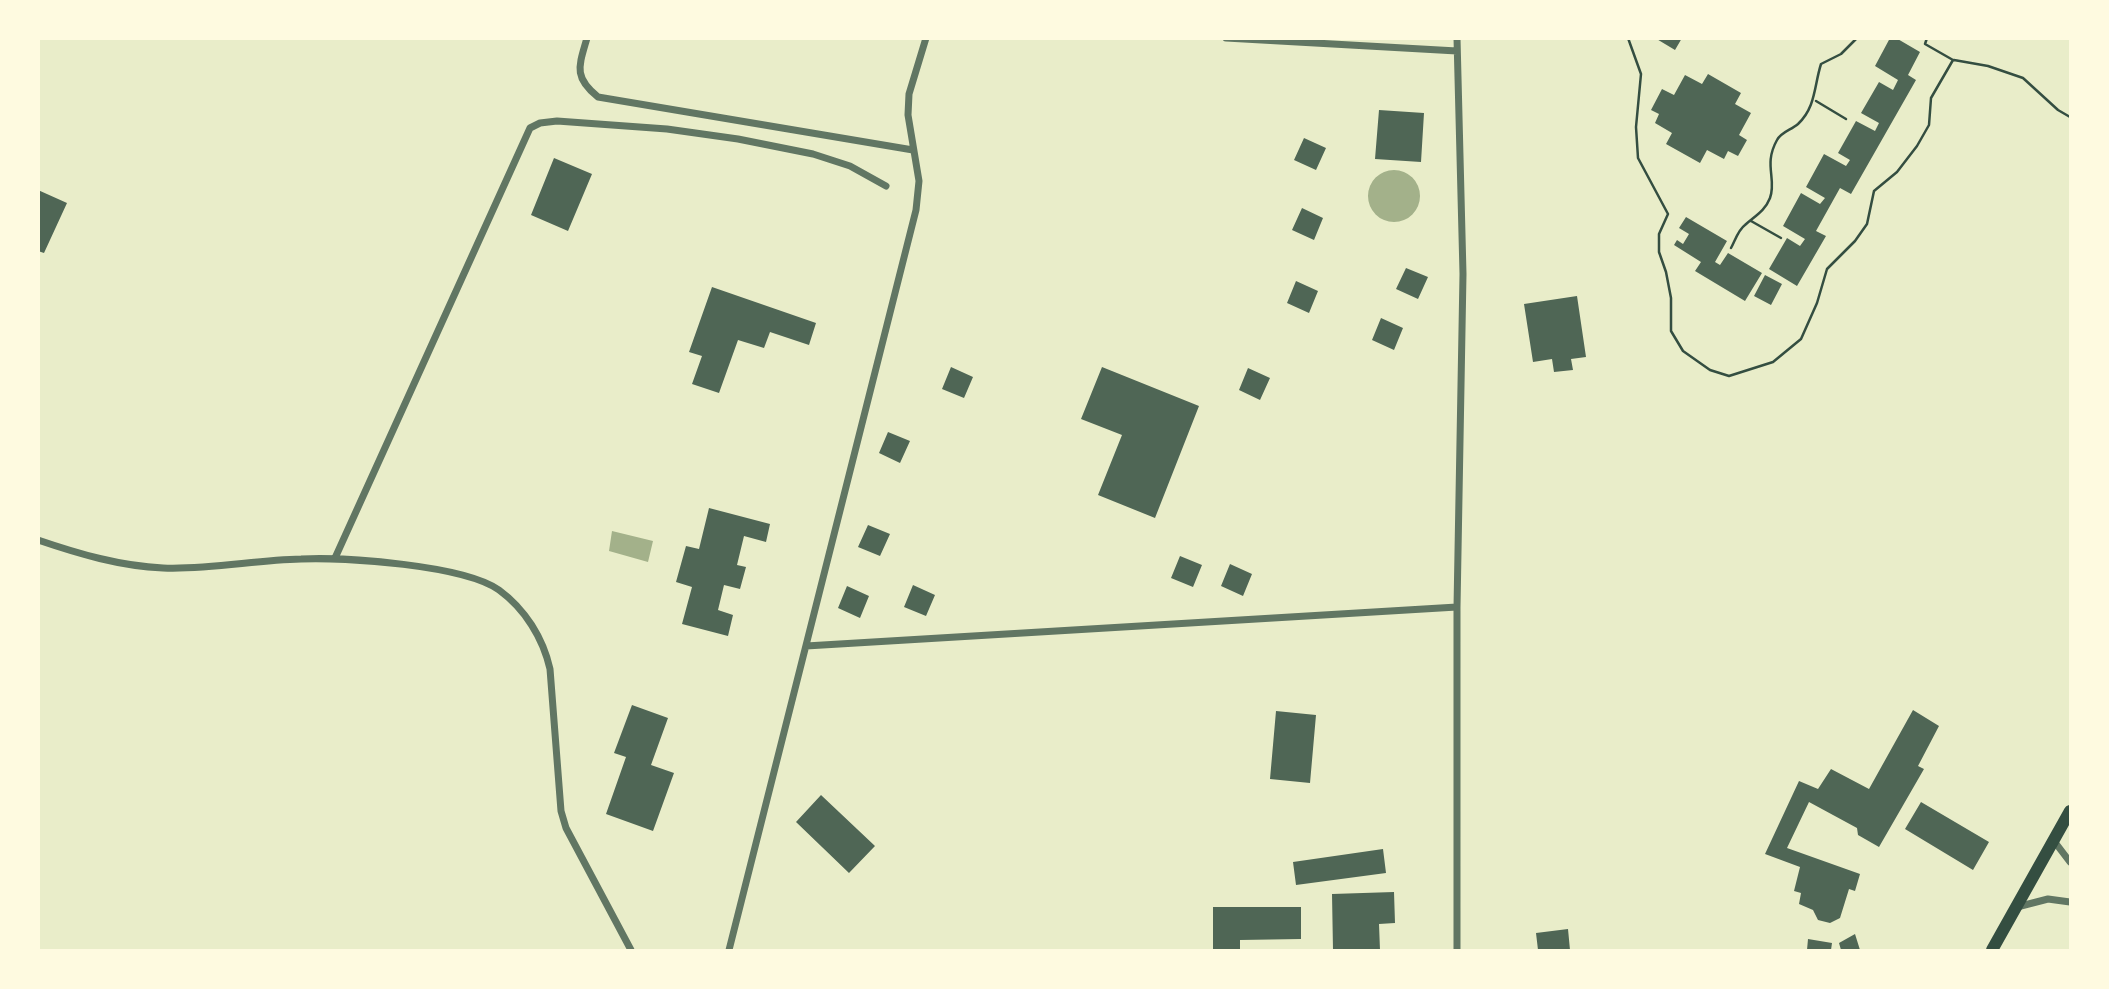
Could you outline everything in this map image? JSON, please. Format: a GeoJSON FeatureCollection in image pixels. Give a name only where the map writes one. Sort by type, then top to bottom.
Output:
{"type":"FeatureCollection","features":[{"type":"Feature","properties":{"kind":"main road"},"geometry":{"type":"LineString","coordinates":[[1992,950],[2070,811]]}},
{"type":"Feature","properties":{"kind":"street"},"geometry":{"type":"LineString","coordinates":[[587,38],[579,70],[584,86],[598,97],[912,150]]}},
{"type":"Feature","properties":{"kind":"street"},"geometry":{"type":"LineString","coordinates":[[729,950],[916,210],[919,181],[912,150],[908,115],[909,94],[926,38]]}},
{"type":"Feature","properties":{"kind":"street"},"geometry":{"type":"LineString","coordinates":[[1226,38],[1457,51]]}},
{"type":"Feature","properties":{"kind":"street"},"geometry":{"type":"LineString","coordinates":[[1457,38],[1463,274],[1457,607],[1457,950]]}},
{"type":"Feature","properties":{"kind":"street"},"geometry":{"type":"LineString","coordinates":[[335,558],[530,128],[540,123],[557,121],[667,129],[738,139],[826,158],[850,166],[886,186]]}},
{"type":"Feature","properties":{"kind":"street"},"geometry":{"type":"LineString","coordinates":[[38,540],[111,562],[165,568],[335,558],[474,578],[497,589],[539,636],[550,669],[561,811],[566,828],[631,950]]}},
{"type":"Feature","properties":{"kind":"street"},"geometry":{"type":"LineString","coordinates":[[807,646],[1457,607]]}},
{"type":"Feature","properties":{"kind":"street"},"geometry":{"type":"LineString","coordinates":[[2054,840],[2070,862]]}},
{"type":"Feature","properties":{"kind":"street"},"geometry":{"type":"LineString","coordinates":[[2016,908],[2048,899],[2070,902]]}},
{"type":"Feature","properties":{"kind":"path"},"geometry":{"type":"LineString","coordinates":[[1628,38],[1641,74],[1636,127],[1638,158],[1668,214],[1660,234],[1659,251],[1667,272],[1671,298],[1671,331],[1683,351],[1710,370],[1729,376],[1773,362],[1801,339],[1817,303],[1827,269],[1855,241],[1867,224],[1874,191],[1896,172],[1917,146],[1929,125],[1931,98],[1953,60]]}},
{"type":"Feature","properties":{"kind":"path"},"geometry":{"type":"LineString","coordinates":[[1731,248],[1742,226],[1760,214],[1771,196],[1769,156],[1779,136],[1798,124],[1815,100],[1821,64],[1841,54],[1857,38]]}},
{"type":"Feature","properties":{"kind":"path"},"geometry":{"type":"LineString","coordinates":[[1927,38],[1925,44],[1953,60],[1988,66],[2023,78],[2058,110],[2070,117]]}},
{"type":"Feature","properties":{"kind":"path"},"geometry":{"type":"LineString","coordinates":[[1815,100],[1846,119]]}},
{"type":"Feature","properties":{"kind":"path"},"geometry":{"type":"LineString","coordinates":[[1750,221],[1781,238]]}},
{"type":"Feature","properties":{"kind":"shaded area"},"geometry":{"type":"Polygon","coordinates":[[[1394,170],[1404,172],[1412,178],[1418,186],[1418,206],[1412,214],[1404,220],[1394,222],[1384,220],[1376,214],[1370,206],[1368,196],[1370,186],[1376,178],[1384,172],[1394,170]]]}},
{"type":"Feature","properties":{"kind":"shaded area"},"geometry":{"type":"Polygon","coordinates":[[[612,531],[653,541],[648,562],[609,551],[612,531]]]}},
{"type":"Feature","properties":{"kind":"building"},"geometry":{"type":"Polygon","coordinates":[[[1655,38],[1682,38],[1675,50],[1655,38]]]}},
{"type":"Feature","properties":{"kind":"building"},"geometry":{"type":"Polygon","coordinates":[[[1890,38],[1896,38],[1920,52],[1908,75],[1916,80],[1851,194],[1840,188],[1816,231],[1826,236],[1797,286],[1769,269],[1787,238],[1800,246],[1805,239],[1783,226],[1801,193],[1820,204],[1825,198],[1806,187],[1824,154],[1846,166],[1850,160],[1838,153],[1856,121],[1875,131],[1879,123],[1861,113],[1879,82],[1893,90],[1898,80],[1875,66],[1890,38]]]}},
{"type":"Feature","properties":{"kind":"building"},"geometry":{"type":"Polygon","coordinates":[[[1708,74],[1741,93],[1735,104],[1751,113],[1739,135],[1747,140],[1738,156],[1728,151],[1724,159],[1707,150],[1700,163],[1666,144],[1672,133],[1655,123],[1659,114],[1651,110],[1662,89],[1674,95],[1685,75],[1702,84],[1708,74]]]}},
{"type":"Feature","properties":{"kind":"building"},"geometry":{"type":"Polygon","coordinates":[[[1379,110],[1424,113],[1421,162],[1375,159],[1379,110]]]}},
{"type":"Feature","properties":{"kind":"building"},"geometry":{"type":"Polygon","coordinates":[[[1304,138],[1326,148],[1316,170],[1294,160],[1304,138]]]}},
{"type":"Feature","properties":{"kind":"building"},"geometry":{"type":"Polygon","coordinates":[[[554,158],[592,174],[568,231],[531,215],[554,158]]]}},
{"type":"Feature","properties":{"kind":"building"},"geometry":{"type":"Polygon","coordinates":[[[38,190],[67,203],[44,253],[38,251],[38,190]]]}},
{"type":"Feature","properties":{"kind":"building"},"geometry":{"type":"Polygon","coordinates":[[[1302,208],[1323,218],[1314,240],[1292,230],[1302,208]]]}},
{"type":"Feature","properties":{"kind":"building"},"geometry":{"type":"Polygon","coordinates":[[[1686,217],[1727,241],[1715,262],[1720,265],[1728,253],[1762,273],[1745,301],[1695,271],[1701,262],[1674,245],[1677,240],[1683,244],[1689,234],[1679,228],[1686,217]]]}},
{"type":"Feature","properties":{"kind":"building"},"geometry":{"type":"Polygon","coordinates":[[[1406,268],[1428,277],[1418,299],[1396,289],[1406,268]]]}},
{"type":"Feature","properties":{"kind":"building"},"geometry":{"type":"Polygon","coordinates":[[[1765,275],[1782,284],[1771,305],[1754,296],[1765,275]]]}},
{"type":"Feature","properties":{"kind":"building"},"geometry":{"type":"Polygon","coordinates":[[[1296,281],[1318,291],[1309,313],[1287,303],[1296,281]]]}},
{"type":"Feature","properties":{"kind":"building"},"geometry":{"type":"Polygon","coordinates":[[[712,287],[816,323],[809,345],[770,332],[764,348],[738,340],[719,393],[692,384],[702,356],[689,352],[712,287]]]}},
{"type":"Feature","properties":{"kind":"building"},"geometry":{"type":"Polygon","coordinates":[[[1577,296],[1586,357],[1571,359],[1573,370],[1554,372],[1552,359],[1533,362],[1524,304],[1577,296]]]}},
{"type":"Feature","properties":{"kind":"building"},"geometry":{"type":"Polygon","coordinates":[[[1381,318],[1403,328],[1394,350],[1372,340],[1381,318]]]}},
{"type":"Feature","properties":{"kind":"building"},"geometry":{"type":"Polygon","coordinates":[[[951,367],[973,377],[964,398],[942,389],[951,367]]]}},
{"type":"Feature","properties":{"kind":"building"},"geometry":{"type":"Polygon","coordinates":[[[1102,367],[1199,406],[1155,518],[1098,495],[1122,435],[1081,419],[1102,367]]]}},
{"type":"Feature","properties":{"kind":"building"},"geometry":{"type":"Polygon","coordinates":[[[1248,368],[1270,378],[1260,400],[1239,390],[1248,368]]]}},
{"type":"Feature","properties":{"kind":"building"},"geometry":{"type":"Polygon","coordinates":[[[888,432],[910,441],[900,463],[879,453],[888,432]]]}},
{"type":"Feature","properties":{"kind":"building"},"geometry":{"type":"Polygon","coordinates":[[[709,508],[770,524],[766,542],[744,536],[737,565],[746,567],[740,589],[724,585],[718,610],[733,615],[728,636],[682,624],[692,587],[676,582],[686,546],[699,549],[709,508]]]}},
{"type":"Feature","properties":{"kind":"building"},"geometry":{"type":"Polygon","coordinates":[[[868,525],[890,534],[880,556],[858,547],[868,525]]]}},
{"type":"Feature","properties":{"kind":"building"},"geometry":{"type":"Polygon","coordinates":[[[1180,556],[1202,565],[1193,587],[1171,578],[1180,556]]]}},
{"type":"Feature","properties":{"kind":"building"},"geometry":{"type":"Polygon","coordinates":[[[1230,564],[1252,574],[1243,596],[1221,586],[1230,564]]]}},
{"type":"Feature","properties":{"kind":"building"},"geometry":{"type":"Polygon","coordinates":[[[913,585],[935,595],[926,616],[904,607],[913,585]]]}},
{"type":"Feature","properties":{"kind":"building"},"geometry":{"type":"Polygon","coordinates":[[[847,586],[869,596],[860,618],[838,608],[847,586]]]}},
{"type":"Feature","properties":{"kind":"building"},"geometry":{"type":"Polygon","coordinates":[[[632,705],[668,718],[651,765],[674,773],[653,831],[606,814],[626,757],[614,753],[632,705]]]}},
{"type":"Feature","properties":{"kind":"building"},"geometry":{"type":"Polygon","coordinates":[[[1913,710],[1939,726],[1918,766],[1924,769],[1879,847],[1858,835],[1857,828],[1809,802],[1787,848],[1860,874],[1855,891],[1849,889],[1840,918],[1830,923],[1818,920],[1813,910],[1799,904],[1801,893],[1794,891],[1800,867],[1765,854],[1799,781],[1818,789],[1831,769],[1869,789],[1913,710]]]}},
{"type":"Feature","properties":{"kind":"building"},"geometry":{"type":"Polygon","coordinates":[[[1276,711],[1316,715],[1310,783],[1270,779],[1276,711]]]}},
{"type":"Feature","properties":{"kind":"building"},"geometry":{"type":"Polygon","coordinates":[[[821,795],[875,846],[849,873],[796,822],[821,795]]]}},
{"type":"Feature","properties":{"kind":"building"},"geometry":{"type":"Polygon","coordinates":[[[1921,802],[1989,842],[1973,870],[1905,829],[1921,802]]]}},
{"type":"Feature","properties":{"kind":"building"},"geometry":{"type":"Polygon","coordinates":[[[1383,849],[1386,873],[1296,885],[1293,862],[1383,849]]]}},
{"type":"Feature","properties":{"kind":"building"},"geometry":{"type":"Polygon","coordinates":[[[1394,892],[1395,923],[1379,924],[1380,950],[1333,950],[1332,894],[1394,892]]]}},
{"type":"Feature","properties":{"kind":"building"},"geometry":{"type":"Polygon","coordinates":[[[1213,907],[1301,907],[1301,939],[1240,940],[1240,950],[1213,950],[1213,907]]]}},
{"type":"Feature","properties":{"kind":"building"},"geometry":{"type":"Polygon","coordinates":[[[1568,929],[1570,950],[1538,950],[1536,933],[1568,929]]]}},
{"type":"Feature","properties":{"kind":"building"},"geometry":{"type":"Polygon","coordinates":[[[1855,934],[1860,950],[1841,950],[1839,943],[1855,934]]]}},
{"type":"Feature","properties":{"kind":"building"},"geometry":{"type":"Polygon","coordinates":[[[1808,939],[1832,943],[1831,950],[1807,950],[1808,939]]]}}]}
